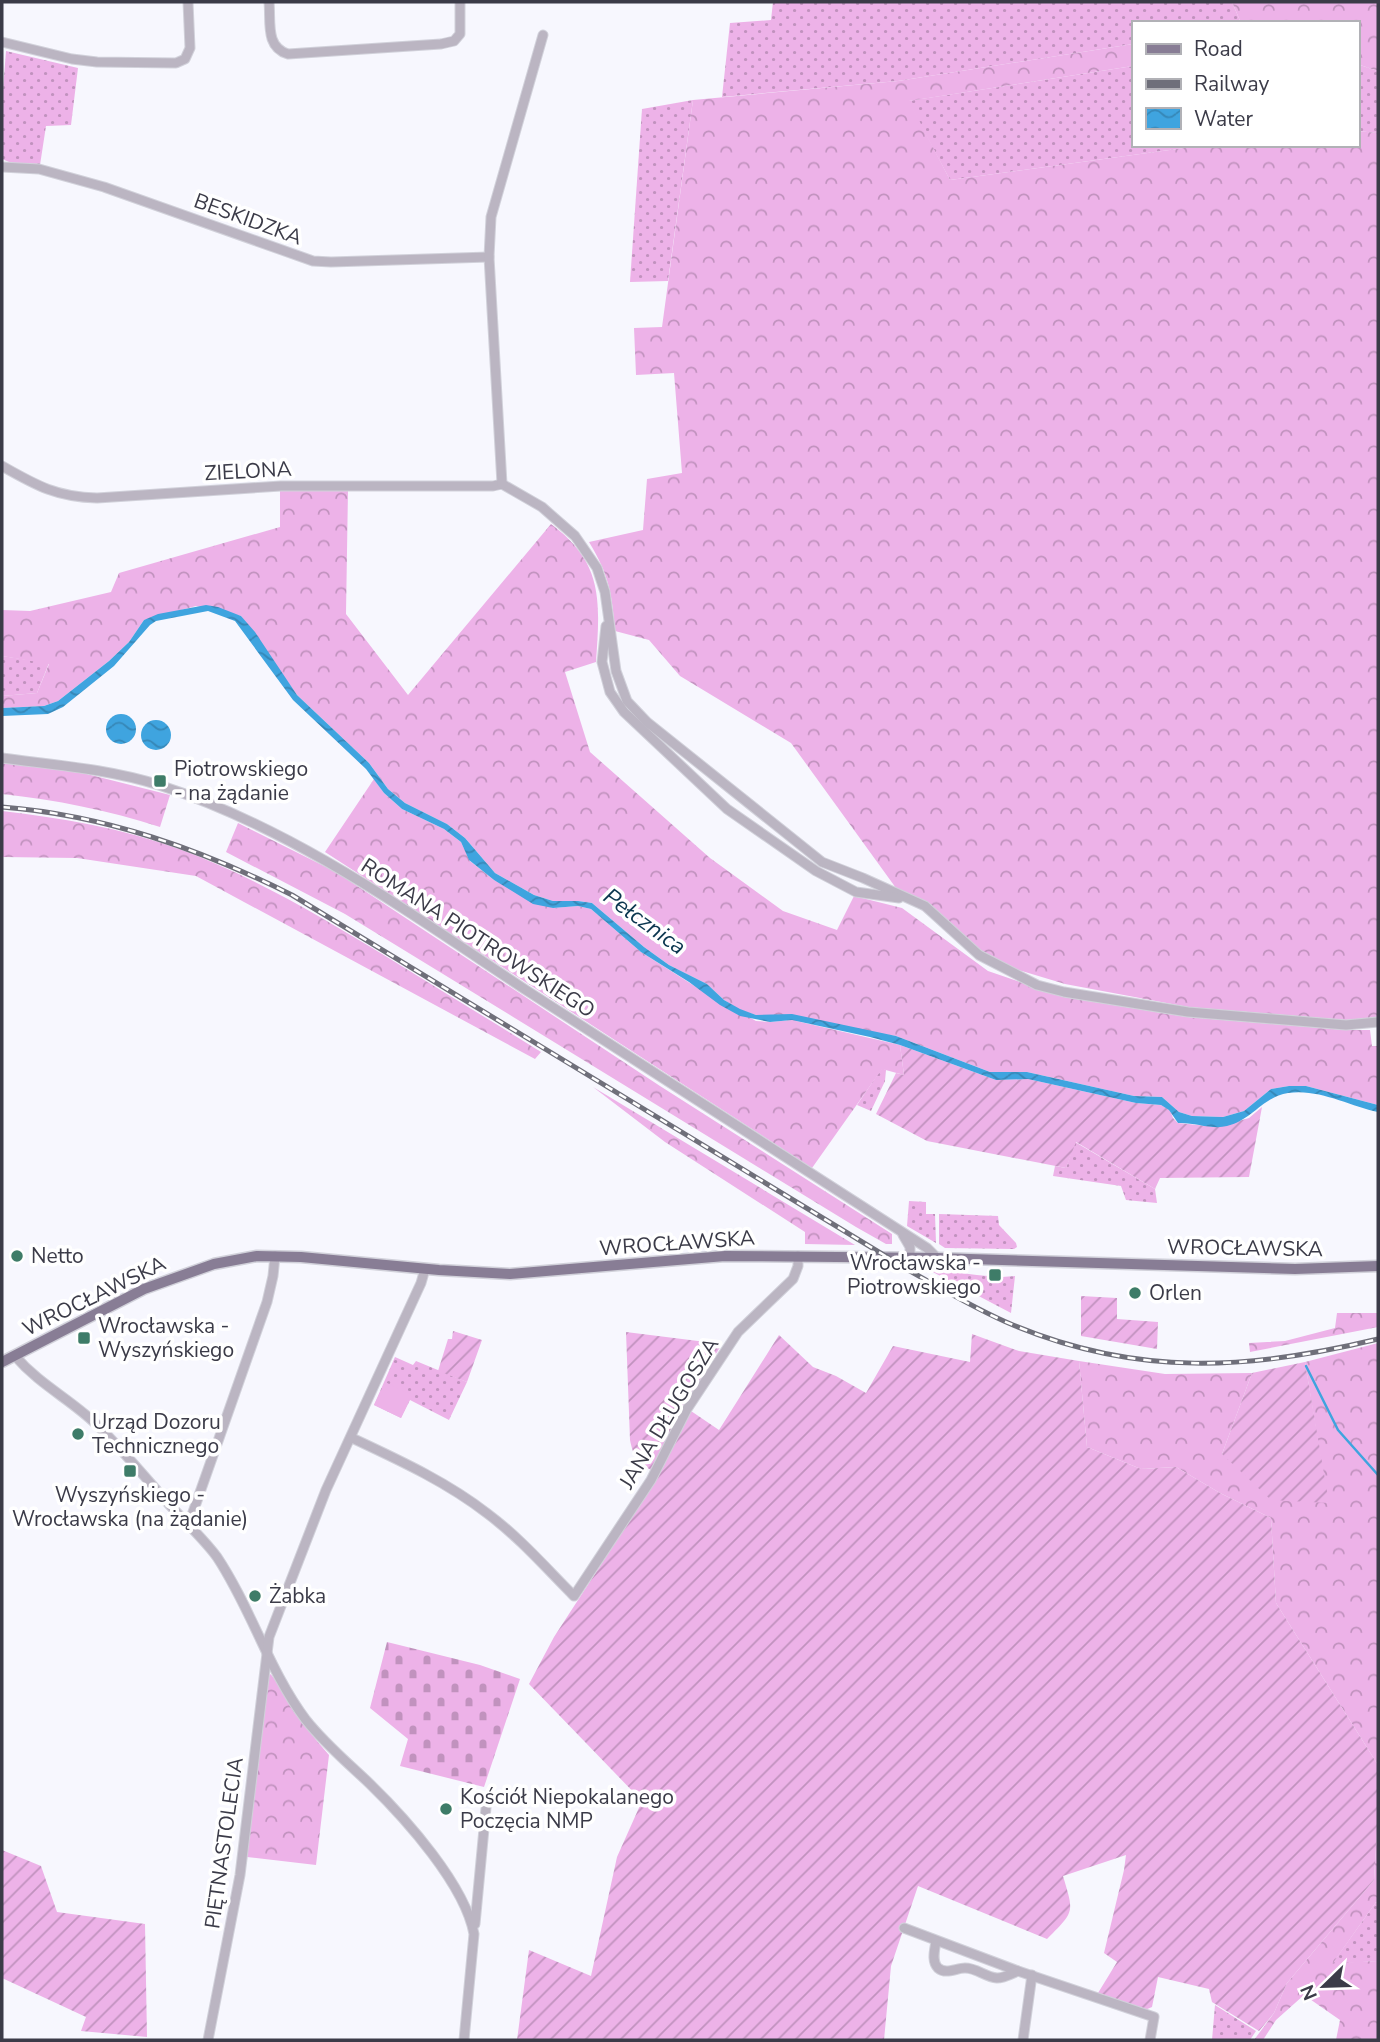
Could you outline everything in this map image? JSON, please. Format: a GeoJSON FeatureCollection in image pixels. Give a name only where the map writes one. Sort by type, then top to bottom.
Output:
{"type":"FeatureCollection","features":[{"type":"Feature","properties":{"kind":"main road","name":"WROCŁAWSKA"},"geometry":{"type":"LineString","coordinates":[[2,1362],[135,1294],[180,1275],[227,1261],[275,1255],[425,1269],[523,1274],[705,1257],[798,1256],[1284,1269],[1378,1266]]}},
{"type":"Feature","properties":{"kind":"street"},"geometry":{"type":"LineString","coordinates":[[2,42],[72,59],[176,63],[185,59],[190,48],[188,2]]}},
{"type":"Feature","properties":{"kind":"street"},"geometry":{"type":"LineString","coordinates":[[269,2],[272,44],[279,51],[288,54],[454,41],[460,34],[460,2]]}},
{"type":"Feature","properties":{"kind":"street"},"geometry":{"type":"LineString","coordinates":[[543,35],[491,217],[489,257],[502,484],[542,507],[575,536],[597,568],[605,592],[616,671],[627,701],[647,722],[822,862],[925,906],[979,955],[1037,985],[1063,992],[1188,1012],[1346,1025],[1378,1022]]}},
{"type":"Feature","properties":{"kind":"street","name":"BESKIDZKA"},"geometry":{"type":"LineString","coordinates":[[2,167],[39,169],[104,187],[313,261],[489,257]]}},
{"type":"Feature","properties":{"kind":"street","name":"ZIELONA"},"geometry":{"type":"LineString","coordinates":[[2,466],[33,484],[71,497],[97,498],[281,486],[502,484]]}},
{"type":"Feature","properties":{"kind":"street"},"geometry":{"type":"LineString","coordinates":[[607,614],[601,662],[610,692],[624,712],[727,809],[816,871],[856,892],[910,900]]}},
{"type":"Feature","properties":{"kind":"street","name":"ROMANA PIOTROWSKIEGO"},"geometry":{"type":"LineString","coordinates":[[2,758],[80,768],[158,785],[244,818],[340,868],[662,1079],[927,1248],[937,1258]]}},
{"type":"Feature","properties":{"kind":"street"},"geometry":{"type":"LineString","coordinates":[[899,1231],[908,1240],[910,1258]]}},
{"type":"Feature","properties":{"kind":"street"},"geometry":{"type":"LineString","coordinates":[[186,1523],[192,1515],[267,1302],[275,1255]]}},
{"type":"Feature","properties":{"kind":"street","name":"JANA DŁUGOSZA"},"geometry":{"type":"LineString","coordinates":[[352,1438],[428,1475],[488,1514],[574,1596],[651,1480],[687,1409],[738,1332],[793,1279],[798,1266],[798,1256]]}},
{"type":"Feature","properties":{"kind":"street","name":"PIĘTNASTOLECIA"},"geometry":{"type":"LineString","coordinates":[[208,2040],[240,1875],[266,1649],[326,1490],[352,1438],[425,1269]]}},
{"type":"Feature","properties":{"kind":"street"},"geometry":{"type":"LineString","coordinates":[[15,1356],[43,1385],[95,1423],[216,1557],[305,1718],[414,1832],[464,1902],[472,1919],[474,1934]]}},
{"type":"Feature","properties":{"kind":"street"},"geometry":{"type":"LineString","coordinates":[[464,2040],[487,1797]]}},
{"type":"Feature","properties":{"kind":"street"},"geometry":{"type":"LineString","coordinates":[[904,1928],[1018,1972],[1154,2017],[1150,2040]]}},
{"type":"Feature","properties":{"kind":"street"},"geometry":{"type":"LineString","coordinates":[[936,1941],[934,1961],[938,1968],[946,1972],[964,1968],[976,1969],[993,1978],[1018,1972]]}},
{"type":"Feature","properties":{"kind":"street"},"geometry":{"type":"LineString","coordinates":[[1023,2040],[1032,1975]]}},
{"type":"Feature","properties":{"kind":"green space"},"geometry":{"type":"Polygon","coordinates":[[[773,2],[1232,2],[1240,21],[1132,21],[1132,44],[898,81],[722,97],[730,23],[771,20],[773,2]]]}},
{"type":"Feature","properties":{"kind":"green space"},"geometry":{"type":"Polygon","coordinates":[[[1232,2],[1378,2],[1378,71],[1359,65],[1359,21],[1240,21],[1232,2]]]}},
{"type":"Feature","properties":{"kind":"green space"},"geometry":{"type":"Polygon","coordinates":[[[1132,44],[1132,66],[909,101],[950,180],[1191,147],[1359,147],[1359,131],[1378,133],[1378,1018],[1345,1020],[1188,1007],[1065,984],[992,962],[901,895],[791,743],[680,676],[649,640],[615,631],[608,585],[589,542],[643,530],[647,479],[682,473],[674,373],[636,375],[634,328],[662,327],[693,100],[898,81],[1132,44]]]}},
{"type":"Feature","properties":{"kind":"green space"},"geometry":{"type":"Polygon","coordinates":[[[6,51],[78,68],[71,125],[46,126],[40,165],[14,164],[2,159],[6,51]]]}},
{"type":"Feature","properties":{"kind":"green space"},"geometry":{"type":"Polygon","coordinates":[[[1359,65],[1378,71],[1378,133],[1359,131],[1359,65]]]}},
{"type":"Feature","properties":{"kind":"green space"},"geometry":{"type":"Polygon","coordinates":[[[1132,66],[1132,147],[1191,147],[950,180],[908,101],[1132,66]]]}},
{"type":"Feature","properties":{"kind":"green space"},"geometry":{"type":"Polygon","coordinates":[[[693,100],[668,281],[630,282],[642,109],[693,100]]]}},
{"type":"Feature","properties":{"kind":"green space"},"geometry":{"type":"Polygon","coordinates":[[[280,490],[348,490],[346,614],[408,695],[551,524],[581,554],[595,585],[598,621],[596,662],[565,672],[590,752],[710,858],[783,911],[837,930],[854,896],[902,908],[988,971],[1064,997],[1187,1017],[1370,1030],[1372,1046],[1378,1046],[1378,1105],[1306,1086],[1289,1086],[1271,1089],[1244,1111],[1223,1117],[1192,1116],[1179,1112],[1162,1097],[1134,1096],[1027,1072],[990,1072],[896,1036],[756,1015],[740,1010],[707,984],[669,965],[644,947],[592,903],[553,901],[534,895],[495,873],[465,838],[447,824],[405,803],[388,789],[369,763],[297,695],[241,616],[196,606],[144,620],[129,642],[109,661],[58,701],[44,706],[2,708],[2,696],[37,693],[49,664],[2,656],[2,610],[30,611],[111,592],[119,573],[280,527],[280,490]]]}},
{"type":"Feature","properties":{"kind":"green space"},"geometry":{"type":"Polygon","coordinates":[[[2,656],[49,663],[37,693],[2,696],[2,656]]]}},
{"type":"Feature","properties":{"kind":"green space"},"geometry":{"type":"Polygon","coordinates":[[[2,763],[79,772],[170,795],[160,827],[82,806],[2,794],[2,763]]]}},
{"type":"Feature","properties":{"kind":"green space"},"geometry":{"type":"Polygon","coordinates":[[[374,779],[384,793],[402,809],[444,829],[461,842],[470,861],[494,880],[553,908],[578,906],[591,909],[641,952],[756,1021],[792,1020],[900,1045],[904,1075],[882,1069],[812,1168],[325,852],[374,779]]]}},
{"type":"Feature","properties":{"kind":"green space"},"geometry":{"type":"Polygon","coordinates":[[[2,811],[136,835],[233,871],[337,927],[541,1052],[535,1059],[196,876],[77,858],[2,857],[2,811]]]}},
{"type":"Feature","properties":{"kind":"green space"},"geometry":{"type":"Polygon","coordinates":[[[238,823],[336,872],[660,1086],[892,1234],[892,1244],[886,1244],[856,1227],[345,914],[226,852],[238,823]]]}},
{"type":"Feature","properties":{"kind":"green space"},"geometry":{"type":"Polygon","coordinates":[[[900,1045],[996,1080],[1028,1079],[1136,1103],[1161,1105],[1170,1110],[1178,1123],[1218,1127],[1249,1118],[1262,1107],[1249,1177],[1160,1178],[1155,1189],[1076,1142],[1066,1168],[927,1141],[876,1114],[896,1073],[904,1075],[900,1045]]]}},
{"type":"Feature","properties":{"kind":"green space"},"geometry":{"type":"Polygon","coordinates":[[[882,1068],[886,1070],[885,1081],[871,1111],[857,1105],[882,1068]]]}},
{"type":"Feature","properties":{"kind":"green space"},"geometry":{"type":"Polygon","coordinates":[[[593,1087],[855,1245],[805,1244],[805,1232],[665,1142],[593,1087]]]}},
{"type":"Feature","properties":{"kind":"green space"},"geometry":{"type":"Polygon","coordinates":[[[1075,1142],[1155,1189],[1157,1203],[1126,1200],[1121,1186],[1053,1176],[1055,1166],[1066,1168],[1075,1142]]]}},
{"type":"Feature","properties":{"kind":"green space"},"geometry":{"type":"Polygon","coordinates":[[[909,1201],[926,1202],[926,1214],[935,1214],[936,1243],[907,1226],[909,1201]]]}},
{"type":"Feature","properties":{"kind":"green space"},"geometry":{"type":"Polygon","coordinates":[[[939,1214],[998,1216],[999,1225],[1017,1247],[945,1248],[939,1244],[939,1214]]]}},
{"type":"Feature","properties":{"kind":"green space"},"geometry":{"type":"Polygon","coordinates":[[[929,1270],[993,1276],[993,1280],[1015,1276],[1011,1313],[929,1270]]]}},
{"type":"Feature","properties":{"kind":"green space"},"geometry":{"type":"Polygon","coordinates":[[[1081,1296],[1117,1298],[1117,1319],[1158,1322],[1157,1349],[1081,1336],[1081,1296]]]}},
{"type":"Feature","properties":{"kind":"green space"},"geometry":{"type":"Polygon","coordinates":[[[1337,1313],[1378,1313],[1378,1327],[1250,1352],[1249,1343],[1285,1341],[1335,1328],[1337,1313]]]}},
{"type":"Feature","properties":{"kind":"green space"},"geometry":{"type":"Polygon","coordinates":[[[453,1331],[482,1340],[467,1382],[438,1371],[453,1331]]]}},
{"type":"Feature","properties":{"kind":"green space"},"geometry":{"type":"Polygon","coordinates":[[[626,1332],[722,1344],[684,1406],[651,1470],[636,1458],[630,1440],[626,1332]]]}},
{"type":"Feature","properties":{"kind":"green space"},"geometry":{"type":"Polygon","coordinates":[[[972,1334],[1019,1351],[1079,1361],[1087,1447],[1141,1469],[1176,1467],[1271,1518],[1276,1603],[1378,1765],[1374,1880],[1287,1983],[1274,2013],[1259,2031],[1212,2002],[1209,1989],[1158,1977],[1152,2007],[1145,2010],[1098,1993],[1117,1962],[1104,1953],[1126,1855],[1063,1876],[1070,1911],[1063,1923],[1047,1939],[918,1886],[891,1966],[884,2040],[517,2040],[529,1950],[591,1976],[617,1857],[642,1801],[529,1684],[554,1637],[656,1480],[691,1411],[719,1430],[779,1335],[813,1367],[866,1393],[893,1346],[970,1362],[972,1334]]]}},
{"type":"Feature","properties":{"kind":"green space"},"geometry":{"type":"Polygon","coordinates":[[[1378,1343],[1378,1765],[1276,1603],[1271,1518],[1176,1467],[1141,1469],[1087,1447],[1079,1361],[1165,1374],[1252,1373],[1222,1454],[1328,1503],[1305,1362],[1378,1343]]]}},
{"type":"Feature","properties":{"kind":"green space"},"geometry":{"type":"Polygon","coordinates":[[[395,1357],[413,1365],[416,1361],[467,1382],[449,1420],[410,1400],[401,1418],[374,1405],[395,1357]]]}},
{"type":"Feature","properties":{"kind":"green space"},"geometry":{"type":"Polygon","coordinates":[[[1305,1362],[1329,1503],[1271,1500],[1222,1454],[1252,1373],[1305,1362]]]}},
{"type":"Feature","properties":{"kind":"green space"},"geometry":{"type":"Polygon","coordinates":[[[385,1382],[412,1395],[401,1418],[374,1405],[385,1382]]]}},
{"type":"Feature","properties":{"kind":"green space"},"geometry":{"type":"Polygon","coordinates":[[[387,1642],[480,1665],[520,1679],[484,1787],[400,1766],[408,1739],[370,1708],[387,1642]]]}},
{"type":"Feature","properties":{"kind":"green space"},"geometry":{"type":"Polygon","coordinates":[[[268,1672],[299,1718],[329,1755],[316,1865],[247,1857],[268,1672]]]}},
{"type":"Feature","properties":{"kind":"green space"},"geometry":{"type":"Polygon","coordinates":[[[1378,1814],[1378,1903],[1376,1902],[1333,1963],[1378,1961],[1378,2040],[1336,2040],[1340,2020],[1304,1995],[1276,2020],[1263,2040],[1254,2040],[1274,2013],[1287,1983],[1374,1880],[1378,1814]]]}},
{"type":"Feature","properties":{"kind":"green space"},"geometry":{"type":"Polygon","coordinates":[[[2,1850],[41,1866],[57,1912],[145,1924],[147,2037],[81,2031],[86,2017],[2,1978],[2,1850]]]}},
{"type":"Feature","properties":{"kind":"green space"},"geometry":{"type":"Polygon","coordinates":[[[1376,1902],[1378,1961],[1332,1964],[1376,1902]]]}},
{"type":"Feature","properties":{"kind":"green space"},"geometry":{"type":"Polygon","coordinates":[[[1215,2005],[1256,2031],[1250,2040],[1212,2040],[1215,2005]]]}},
{"type":"Feature","properties":{"kind":"water"},"geometry":{"type":"Polygon","coordinates":[[[206,605],[241,616],[255,632],[297,695],[369,763],[388,789],[405,803],[447,824],[465,838],[495,873],[534,895],[553,901],[592,903],[669,965],[707,984],[724,1000],[740,1009],[756,1015],[792,1014],[896,1036],[990,1072],[1027,1072],[1134,1096],[1162,1097],[1179,1112],[1192,1116],[1223,1117],[1244,1111],[1271,1089],[1289,1086],[1306,1086],[1378,1105],[1378,1112],[1322,1095],[1299,1092],[1279,1095],[1243,1119],[1227,1126],[1178,1123],[1169,1110],[1161,1105],[1136,1103],[1028,1079],[996,1080],[900,1045],[870,1037],[792,1020],[770,1022],[740,1016],[641,952],[591,909],[578,906],[553,908],[533,904],[494,880],[469,860],[461,842],[444,829],[402,809],[384,793],[366,769],[293,700],[235,621],[208,611],[156,621],[114,666],[63,707],[48,714],[2,716],[2,708],[44,706],[58,701],[109,661],[129,642],[144,620],[158,614],[206,605]]]}},
{"type":"Feature","properties":{"kind":"water"},"geometry":{"type":"Polygon","coordinates":[[[121,714],[132,718],[136,729],[132,740],[121,744],[110,740],[106,729],[110,718],[121,714]]]}},
{"type":"Feature","properties":{"kind":"water"},"geometry":{"type":"Polygon","coordinates":[[[156,720],[167,724],[171,735],[167,746],[156,750],[145,746],[141,735],[145,724],[156,720]]]}},
{"type":"Feature","properties":{"kind":"waterway"},"geometry":{"type":"LineString","coordinates":[[1306,1366],[1338,1430],[1378,1475]]}},
{"type":"Feature","properties":{"kind":"railway"},"geometry":{"type":"LineString","coordinates":[[2,807],[40,811],[115,826],[187,849],[292,895],[910,1271],[1013,1325],[1059,1342],[1105,1353],[1194,1363],[1285,1357],[1378,1339]]}},
{"type":"Feature","properties":{"kind":"place","name":"Piotrowskiego - na żądanie"},"geometry":{"type":"Point","coordinates":[160,781]}},
{"type":"Feature","properties":{"kind":"place","name":"Netto"},"geometry":{"type":"Point","coordinates":[17,1256]}},
{"type":"Feature","properties":{"kind":"place","name":"Wrocławska - Piotrowskiego"},"geometry":{"type":"Point","coordinates":[995,1275]}},
{"type":"Feature","properties":{"kind":"place","name":"Orlen"},"geometry":{"type":"Point","coordinates":[1135,1293]}},
{"type":"Feature","properties":{"kind":"place","name":"Wrocławska - Wyszyńskiego"},"geometry":{"type":"Point","coordinates":[84,1338]}},
{"type":"Feature","properties":{"kind":"place","name":"Urząd Dozoru Technicznego"},"geometry":{"type":"Point","coordinates":[78,1434]}},
{"type":"Feature","properties":{"kind":"place","name":"Wyszyńskiego - Wrocławska (na żądanie)"},"geometry":{"type":"Point","coordinates":[130,1471]}},
{"type":"Feature","properties":{"kind":"place","name":"Żabka"},"geometry":{"type":"Point","coordinates":[255,1596]}},
{"type":"Feature","properties":{"kind":"place","name":"Kościół Niepokalanego Poczęcia NMP"},"geometry":{"type":"Point","coordinates":[446,1809]}},
{"type":"Feature","properties":{"kind":"water label","name":"Pełcznica"},"geometry":{"type":"Point","coordinates":[645,921]}}]}
